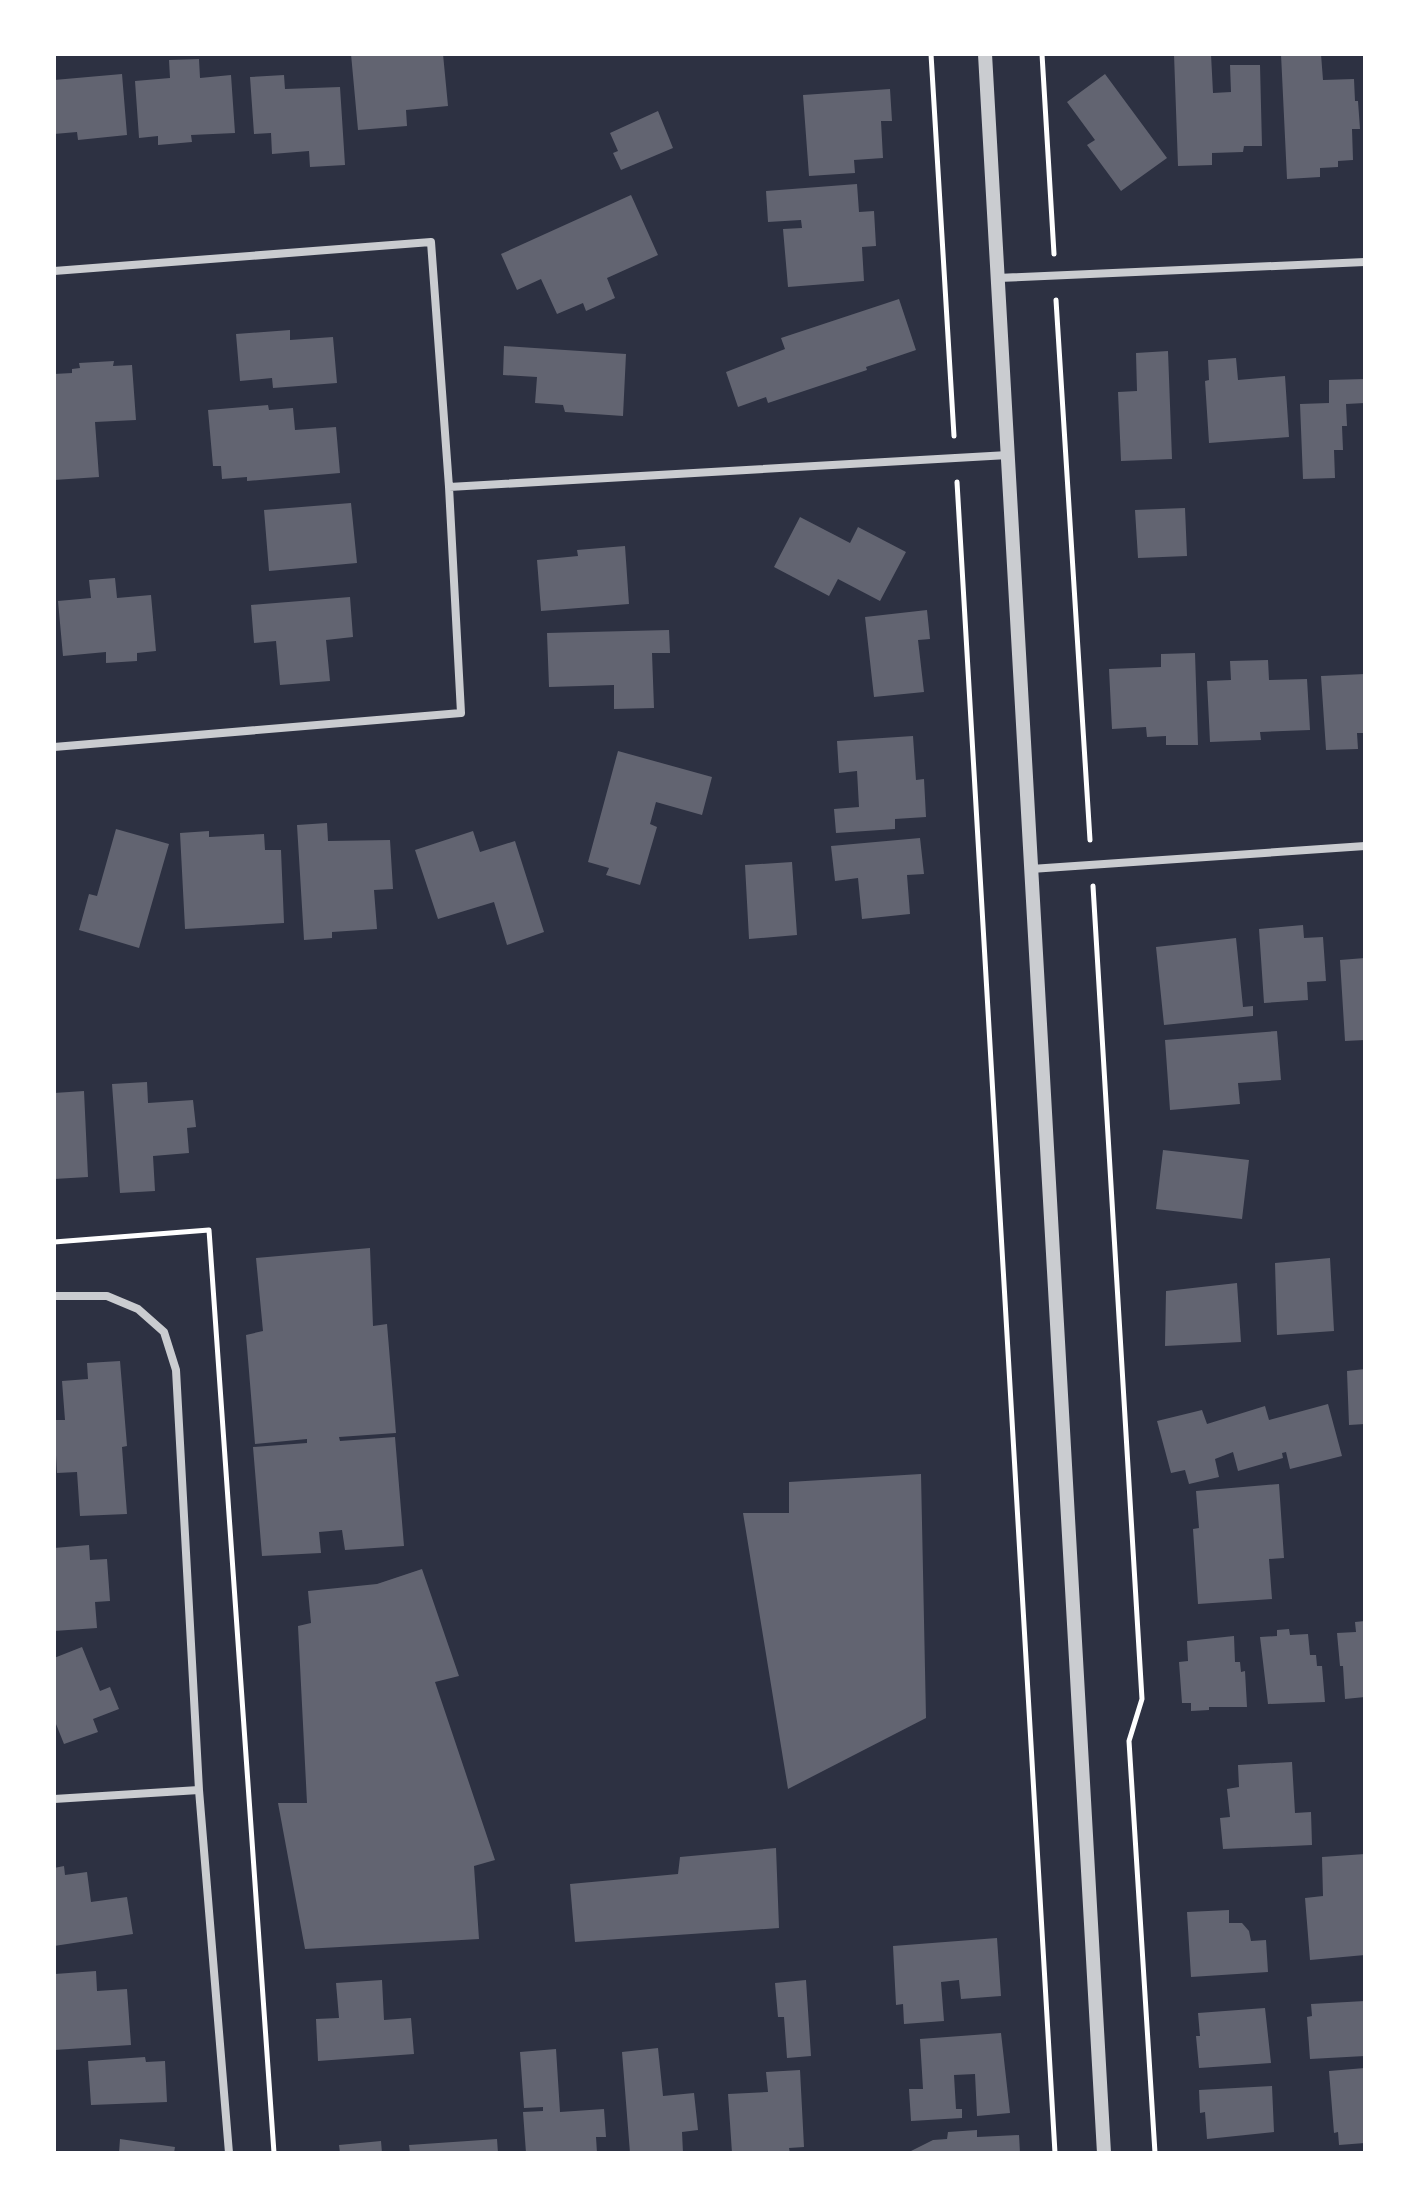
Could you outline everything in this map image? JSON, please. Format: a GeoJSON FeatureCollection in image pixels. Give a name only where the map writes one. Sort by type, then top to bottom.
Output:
{"type":"FeatureCollection","features":[{"type":"Feature","properties":{"kind":"street"},"geometry":{"type":"LineString","coordinates":[[985,54],[1104,2153]]}},
{"type":"Feature","properties":{"kind":"street"},"geometry":{"type":"LineString","coordinates":[[54,271],[431,242],[461,713],[54,747]]}},
{"type":"Feature","properties":{"kind":"street"},"geometry":{"type":"LineString","coordinates":[[998,278],[1365,262]]}},
{"type":"Feature","properties":{"kind":"street"},"geometry":{"type":"LineString","coordinates":[[449,487],[1008,455]]}},
{"type":"Feature","properties":{"kind":"street"},"geometry":{"type":"LineString","coordinates":[[1031,869],[1365,846]]}},
{"type":"Feature","properties":{"kind":"street"},"geometry":{"type":"LineString","coordinates":[[54,1296],[107,1296],[138,1309],[164,1332],[176,1370],[199,1790],[229,2153]]}},
{"type":"Feature","properties":{"kind":"street"},"geometry":{"type":"LineString","coordinates":[[54,1799],[199,1790]]}},
{"type":"Feature","properties":{"kind":"path"},"geometry":{"type":"LineString","coordinates":[[931,54],[1055,2153]]}},
{"type":"Feature","properties":{"kind":"path"},"geometry":{"type":"LineString","coordinates":[[1042,54],[1142,1699],[1129,1741],[1155,2153]]}},
{"type":"Feature","properties":{"kind":"path"},"geometry":{"type":"LineString","coordinates":[[54,1242],[209,1230],[274,2153]]}},
{"type":"Feature","properties":{"kind":"building"},"geometry":{"type":"Polygon","coordinates":[[[351,54],[443,54],[448,106],[406,110],[407,126],[358,130],[351,54]]]}},
{"type":"Feature","properties":{"kind":"building"},"geometry":{"type":"Polygon","coordinates":[[[1174,54],[1211,54],[1213,93],[1231,92],[1230,65],[1260,65],[1262,146],[1244,146],[1243,152],[1212,153],[1212,165],[1178,166],[1174,54]]]}},
{"type":"Feature","properties":{"kind":"building"},"geometry":{"type":"Polygon","coordinates":[[[1281,54],[1321,54],[1323,80],[1354,79],[1360,129],[1352,129],[1353,160],[1338,161],[1338,167],[1320,168],[1320,177],[1287,179],[1281,54]]]}},
{"type":"Feature","properties":{"kind":"building"},"geometry":{"type":"Polygon","coordinates":[[[199,59],[200,78],[231,75],[235,133],[191,135],[192,142],[158,145],[158,136],[139,138],[135,81],[170,78],[169,60],[199,59]]]}},
{"type":"Feature","properties":{"kind":"building"},"geometry":{"type":"Polygon","coordinates":[[[122,74],[127,135],[78,140],[77,132],[54,134],[54,80],[122,74]]]}},
{"type":"Feature","properties":{"kind":"building"},"geometry":{"type":"Polygon","coordinates":[[[1105,74],[1167,158],[1121,191],[1087,145],[1095,140],[1067,102],[1105,74]]]}},
{"type":"Feature","properties":{"kind":"building"},"geometry":{"type":"Polygon","coordinates":[[[284,75],[285,89],[340,87],[345,165],[310,167],[309,151],[272,154],[271,133],[254,134],[250,77],[284,75]]]}},
{"type":"Feature","properties":{"kind":"building"},"geometry":{"type":"Polygon","coordinates":[[[890,89],[892,121],[881,121],[883,158],[854,160],[855,173],[809,176],[803,95],[890,89]]]}},
{"type":"Feature","properties":{"kind":"building"},"geometry":{"type":"Polygon","coordinates":[[[658,111],[673,148],[621,170],[613,153],[618,151],[610,133],[658,111]]]}},
{"type":"Feature","properties":{"kind":"building"},"geometry":{"type":"Polygon","coordinates":[[[857,184],[859,212],[874,211],[876,246],[862,247],[864,281],[788,287],[783,229],[802,228],[801,220],[768,222],[766,191],[857,184]]]}},
{"type":"Feature","properties":{"kind":"building"},"geometry":{"type":"Polygon","coordinates":[[[631,195],[658,255],[607,278],[615,298],[586,311],[583,303],[557,314],[541,279],[517,290],[501,254],[631,195]]]}},
{"type":"Feature","properties":{"kind":"building"},"geometry":{"type":"Polygon","coordinates":[[[899,299],[916,350],[768,403],[766,397],[738,407],[726,372],[785,349],[781,338],[899,299]]]}},
{"type":"Feature","properties":{"kind":"building"},"geometry":{"type":"Polygon","coordinates":[[[290,330],[290,340],[333,337],[337,383],[273,388],[272,378],[240,381],[236,334],[290,330]]]}},
{"type":"Feature","properties":{"kind":"building"},"geometry":{"type":"Polygon","coordinates":[[[504,346],[626,354],[623,416],[565,412],[563,405],[535,403],[537,377],[503,375],[504,346]]]}},
{"type":"Feature","properties":{"kind":"building"},"geometry":{"type":"Polygon","coordinates":[[[1168,351],[1172,459],[1121,461],[1118,392],[1137,391],[1136,353],[1168,351]]]}},
{"type":"Feature","properties":{"kind":"building"},"geometry":{"type":"Polygon","coordinates":[[[1236,358],[1238,380],[1285,376],[1289,437],[1209,443],[1205,381],[1209,380],[1208,360],[1236,358]]]}},
{"type":"Feature","properties":{"kind":"building"},"geometry":{"type":"Polygon","coordinates":[[[114,361],[113,366],[132,365],[136,420],[95,422],[99,477],[54,480],[54,374],[72,373],[72,369],[80,368],[79,363],[114,361]]]}},
{"type":"Feature","properties":{"kind":"building"},"geometry":{"type":"Polygon","coordinates":[[[1365,379],[1365,403],[1346,404],[1347,426],[1342,426],[1343,450],[1334,450],[1335,478],[1303,479],[1300,404],[1329,403],[1329,380],[1365,379]]]}},
{"type":"Feature","properties":{"kind":"building"},"geometry":{"type":"Polygon","coordinates":[[[268,405],[269,410],[293,408],[295,430],[336,427],[340,473],[247,481],[247,477],[222,479],[221,466],[213,466],[208,410],[268,405]]]}},
{"type":"Feature","properties":{"kind":"building"},"geometry":{"type":"Polygon","coordinates":[[[351,503],[357,563],[269,571],[264,510],[351,503]]]}},
{"type":"Feature","properties":{"kind":"building"},"geometry":{"type":"Polygon","coordinates":[[[1185,508],[1187,556],[1138,558],[1135,510],[1185,508]]]}},
{"type":"Feature","properties":{"kind":"building"},"geometry":{"type":"Polygon","coordinates":[[[800,517],[850,543],[858,527],[906,552],[880,601],[838,579],[829,596],[774,567],[800,517]]]}},
{"type":"Feature","properties":{"kind":"building"},"geometry":{"type":"Polygon","coordinates":[[[625,546],[629,604],[541,611],[537,560],[578,556],[577,550],[625,546]]]}},
{"type":"Feature","properties":{"kind":"building"},"geometry":{"type":"Polygon","coordinates":[[[115,578],[117,598],[151,595],[156,651],[137,653],[137,661],[106,663],[106,652],[63,656],[58,601],[91,598],[89,580],[115,578]]]}},
{"type":"Feature","properties":{"kind":"building"},"geometry":{"type":"Polygon","coordinates":[[[350,597],[353,637],[326,640],[330,681],[280,685],[276,641],[254,643],[251,605],[350,597]]]}},
{"type":"Feature","properties":{"kind":"building"},"geometry":{"type":"Polygon","coordinates":[[[927,610],[930,639],[918,640],[924,692],[874,697],[865,617],[927,610]]]}},
{"type":"Feature","properties":{"kind":"building"},"geometry":{"type":"Polygon","coordinates":[[[669,630],[670,653],[652,653],[654,708],[614,709],[614,685],[549,687],[547,633],[669,630]]]}},
{"type":"Feature","properties":{"kind":"building"},"geometry":{"type":"Polygon","coordinates":[[[1195,653],[1198,745],[1166,745],[1166,736],[1147,737],[1146,727],[1112,729],[1109,669],[1161,667],[1161,654],[1195,653]]]}},
{"type":"Feature","properties":{"kind":"building"},"geometry":{"type":"Polygon","coordinates":[[[1268,660],[1269,680],[1307,679],[1310,730],[1260,732],[1261,740],[1210,742],[1207,681],[1231,680],[1230,661],[1268,660]]]}},
{"type":"Feature","properties":{"kind":"building"},"geometry":{"type":"Polygon","coordinates":[[[1365,674],[1365,733],[1357,733],[1358,749],[1326,750],[1321,676],[1365,674]]]}},
{"type":"Feature","properties":{"kind":"building"},"geometry":{"type":"Polygon","coordinates":[[[913,736],[916,780],[924,779],[926,817],[895,819],[895,829],[836,833],[834,809],[859,807],[857,771],[839,773],[837,741],[913,736]]]}},
{"type":"Feature","properties":{"kind":"building"},"geometry":{"type":"Polygon","coordinates":[[[618,751],[712,777],[702,815],[656,802],[650,824],[657,827],[640,885],[606,875],[609,868],[588,862],[618,751]]]}},
{"type":"Feature","properties":{"kind":"building"},"geometry":{"type":"Polygon","coordinates":[[[327,823],[328,841],[390,840],[393,889],[374,890],[377,929],[332,932],[332,938],[304,940],[297,825],[327,823]]]}},
{"type":"Feature","properties":{"kind":"building"},"geometry":{"type":"Polygon","coordinates":[[[116,829],[169,844],[139,948],[79,930],[89,894],[97,896],[116,829]]]}},
{"type":"Feature","properties":{"kind":"building"},"geometry":{"type":"Polygon","coordinates":[[[209,831],[209,837],[264,834],[265,850],[281,850],[284,923],[185,929],[180,833],[209,831]]]}},
{"type":"Feature","properties":{"kind":"building"},"geometry":{"type":"Polygon","coordinates":[[[473,831],[480,852],[515,841],[544,932],[507,945],[494,902],[438,919],[415,850],[473,831]]]}},
{"type":"Feature","properties":{"kind":"building"},"geometry":{"type":"Polygon","coordinates":[[[920,838],[924,874],[907,875],[910,914],[862,919],[858,878],[835,881],[831,846],[920,838]]]}},
{"type":"Feature","properties":{"kind":"building"},"geometry":{"type":"Polygon","coordinates":[[[792,862],[797,935],[749,939],[745,865],[792,862]]]}},
{"type":"Feature","properties":{"kind":"building"},"geometry":{"type":"Polygon","coordinates":[[[1303,925],[1304,938],[1323,937],[1326,981],[1307,982],[1308,1000],[1264,1003],[1259,929],[1303,925]]]}},
{"type":"Feature","properties":{"kind":"building"},"geometry":{"type":"Polygon","coordinates":[[[1236,938],[1243,1007],[1253,1006],[1253,1016],[1164,1025],[1156,947],[1236,938]]]}},
{"type":"Feature","properties":{"kind":"building"},"geometry":{"type":"Polygon","coordinates":[[[1365,958],[1365,1040],[1345,1041],[1340,960],[1365,958]]]}},
{"type":"Feature","properties":{"kind":"building"},"geometry":{"type":"Polygon","coordinates":[[[1277,1031],[1281,1080],[1238,1083],[1240,1104],[1170,1110],[1165,1040],[1277,1031]]]}},
{"type":"Feature","properties":{"kind":"building"},"geometry":{"type":"Polygon","coordinates":[[[147,1082],[148,1103],[193,1100],[196,1127],[187,1128],[189,1153],[153,1156],[155,1191],[120,1193],[112,1084],[147,1082]]]}},
{"type":"Feature","properties":{"kind":"building"},"geometry":{"type":"Polygon","coordinates":[[[84,1091],[88,1177],[54,1179],[54,1093],[84,1091]]]}},
{"type":"Feature","properties":{"kind":"building"},"geometry":{"type":"Polygon","coordinates":[[[1163,1150],[1249,1160],[1242,1219],[1156,1209],[1163,1150]]]}},
{"type":"Feature","properties":{"kind":"building"},"geometry":{"type":"Polygon","coordinates":[[[370,1248],[373,1326],[387,1324],[396,1433],[339,1437],[340,1441],[395,1437],[404,1546],[345,1550],[342,1530],[319,1532],[321,1553],[262,1556],[253,1447],[307,1443],[307,1439],[255,1444],[246,1335],[263,1331],[256,1258],[370,1248]]]}},
{"type":"Feature","properties":{"kind":"building"},"geometry":{"type":"Polygon","coordinates":[[[1330,1258],[1334,1331],[1277,1335],[1275,1263],[1330,1258]]]}},
{"type":"Feature","properties":{"kind":"building"},"geometry":{"type":"Polygon","coordinates":[[[1237,1283],[1241,1342],[1165,1346],[1166,1291],[1237,1283]]]}},
{"type":"Feature","properties":{"kind":"building"},"geometry":{"type":"Polygon","coordinates":[[[120,1361],[127,1446],[122,1447],[127,1514],[80,1516],[77,1472],[57,1473],[54,1420],[65,1420],[62,1381],[88,1379],[87,1363],[120,1361]]]}},
{"type":"Feature","properties":{"kind":"building"},"geometry":{"type":"Polygon","coordinates":[[[1365,1369],[1365,1424],[1349,1425],[1347,1371],[1365,1369]]]}},
{"type":"Feature","properties":{"kind":"building"},"geometry":{"type":"Polygon","coordinates":[[[1328,1404],[1342,1456],[1290,1469],[1286,1452],[1282,1453],[1283,1458],[1238,1471],[1233,1452],[1215,1459],[1219,1477],[1189,1484],[1185,1470],[1171,1473],[1157,1421],[1202,1410],[1207,1424],[1265,1406],[1269,1420],[1328,1404]]]}},
{"type":"Feature","properties":{"kind":"building"},"geometry":{"type":"Polygon","coordinates":[[[921,1474],[926,1718],[788,1789],[743,1513],[789,1513],[789,1482],[921,1474]]]}},
{"type":"Feature","properties":{"kind":"building"},"geometry":{"type":"Polygon","coordinates":[[[1279,1484],[1284,1558],[1269,1559],[1272,1599],[1198,1604],[1193,1529],[1199,1528],[1196,1491],[1279,1484]]]}},
{"type":"Feature","properties":{"kind":"building"},"geometry":{"type":"Polygon","coordinates":[[[89,1545],[90,1560],[107,1559],[110,1601],[95,1602],[97,1628],[54,1631],[54,1548],[89,1545]]]}},
{"type":"Feature","properties":{"kind":"building"},"geometry":{"type":"Polygon","coordinates":[[[422,1569],[459,1676],[435,1682],[495,1860],[474,1866],[479,1939],[305,1949],[278,1803],[307,1803],[298,1626],[311,1623],[308,1591],[377,1584],[422,1569]]]}},
{"type":"Feature","properties":{"kind":"building"},"geometry":{"type":"Polygon","coordinates":[[[1365,1621],[1365,1697],[1345,1699],[1337,1633],[1356,1632],[1355,1622],[1365,1621]]]}},
{"type":"Feature","properties":{"kind":"building"},"geometry":{"type":"Polygon","coordinates":[[[1289,1629],[1290,1635],[1308,1634],[1310,1655],[1316,1655],[1317,1666],[1322,1666],[1325,1702],[1268,1704],[1260,1637],[1277,1636],[1277,1630],[1289,1629]]]}},
{"type":"Feature","properties":{"kind":"building"},"geometry":{"type":"Polygon","coordinates":[[[1234,1636],[1235,1662],[1240,1662],[1241,1672],[1245,1671],[1247,1707],[1209,1707],[1209,1710],[1191,1711],[1191,1703],[1182,1703],[1179,1662],[1188,1661],[1187,1641],[1234,1636]]]}},
{"type":"Feature","properties":{"kind":"building"},"geometry":{"type":"Polygon","coordinates":[[[82,1647],[100,1691],[110,1687],[119,1709],[93,1719],[98,1732],[64,1744],[54,1719],[54,1658],[82,1647]]]}},
{"type":"Feature","properties":{"kind":"building"},"geometry":{"type":"Polygon","coordinates":[[[1292,1762],[1295,1813],[1311,1812],[1312,1845],[1223,1849],[1220,1818],[1230,1817],[1227,1789],[1239,1787],[1238,1765],[1292,1762]]]}},
{"type":"Feature","properties":{"kind":"building"},"geometry":{"type":"Polygon","coordinates":[[[776,1848],[779,1928],[575,1942],[570,1884],[678,1874],[680,1857],[776,1848]]]}},
{"type":"Feature","properties":{"kind":"building"},"geometry":{"type":"Polygon","coordinates":[[[1365,1854],[1365,1955],[1310,1960],[1305,1898],[1323,1896],[1322,1857],[1365,1854]]]}},
{"type":"Feature","properties":{"kind":"building"},"geometry":{"type":"Polygon","coordinates":[[[64,1866],[65,1875],[87,1872],[91,1902],[127,1897],[133,1934],[54,1946],[54,1868],[64,1866]]]}},
{"type":"Feature","properties":{"kind":"building"},"geometry":{"type":"Polygon","coordinates":[[[1229,1910],[1229,1923],[1242,1923],[1249,1931],[1251,1941],[1266,1940],[1268,1972],[1191,1977],[1187,1912],[1229,1910]]]}},
{"type":"Feature","properties":{"kind":"building"},"geometry":{"type":"Polygon","coordinates":[[[997,1938],[1001,1996],[961,1999],[959,1980],[941,1982],[944,2021],[904,2024],[903,2004],[896,2005],[893,1946],[997,1938]]]}},
{"type":"Feature","properties":{"kind":"building"},"geometry":{"type":"Polygon","coordinates":[[[96,1971],[97,1991],[127,1989],[131,2045],[54,2050],[55,1974],[96,1971]]]}},
{"type":"Feature","properties":{"kind":"building"},"geometry":{"type":"Polygon","coordinates":[[[382,1980],[384,2020],[411,2018],[414,2054],[318,2061],[316,2019],[339,2018],[336,1983],[382,1980]]]}},
{"type":"Feature","properties":{"kind":"building"},"geometry":{"type":"Polygon","coordinates":[[[806,1980],[811,2056],[787,2058],[784,2017],[778,2017],[775,1983],[806,1980]]]}},
{"type":"Feature","properties":{"kind":"building"},"geometry":{"type":"Polygon","coordinates":[[[1365,2001],[1365,2056],[1310,2059],[1307,2017],[1312,2016],[1311,2004],[1365,2001]]]}},
{"type":"Feature","properties":{"kind":"building"},"geometry":{"type":"Polygon","coordinates":[[[1265,2008],[1271,2063],[1199,2068],[1196,2036],[1200,2036],[1198,2013],[1265,2008]]]}},
{"type":"Feature","properties":{"kind":"building"},"geometry":{"type":"Polygon","coordinates":[[[1001,2033],[1010,2113],[977,2116],[975,2074],[954,2075],[956,2109],[962,2109],[962,2118],[911,2121],[909,2089],[923,2089],[920,2039],[1001,2033]]]}},
{"type":"Feature","properties":{"kind":"building"},"geometry":{"type":"Polygon","coordinates":[[[658,2048],[663,2096],[694,2093],[698,2130],[682,2132],[683,2153],[630,2153],[622,2052],[658,2048]]]}},
{"type":"Feature","properties":{"kind":"building"},"geometry":{"type":"Polygon","coordinates":[[[556,2049],[560,2112],[604,2109],[606,2137],[596,2137],[597,2153],[526,2153],[523,2112],[543,2111],[543,2107],[524,2108],[520,2052],[556,2049]]]}},
{"type":"Feature","properties":{"kind":"building"},"geometry":{"type":"Polygon","coordinates":[[[145,2057],[146,2062],[165,2061],[167,2102],[91,2105],[88,2061],[145,2057]]]}},
{"type":"Feature","properties":{"kind":"building"},"geometry":{"type":"Polygon","coordinates":[[[1365,2068],[1365,2143],[1339,2145],[1338,2132],[1334,2133],[1329,2071],[1365,2068]]]}},
{"type":"Feature","properties":{"kind":"building"},"geometry":{"type":"Polygon","coordinates":[[[800,2070],[804,2147],[789,2148],[790,2153],[732,2153],[728,2094],[768,2092],[766,2072],[800,2070]]]}},
{"type":"Feature","properties":{"kind":"building"},"geometry":{"type":"Polygon","coordinates":[[[1272,2086],[1274,2132],[1207,2139],[1205,2112],[1200,2113],[1199,2090],[1272,2086]]]}},
{"type":"Feature","properties":{"kind":"building"},"geometry":{"type":"Polygon","coordinates":[[[977,2130],[977,2137],[1019,2135],[1020,2153],[907,2153],[933,2140],[947,2139],[948,2132],[977,2130]]]}},
{"type":"Feature","properties":{"kind":"building"},"geometry":{"type":"Polygon","coordinates":[[[120,2139],[175,2147],[174,2153],[119,2153],[120,2139]]]}},
{"type":"Feature","properties":{"kind":"building"},"geometry":{"type":"Polygon","coordinates":[[[497,2139],[498,2153],[410,2153],[409,2145],[497,2139]]]}},
{"type":"Feature","properties":{"kind":"building"},"geometry":{"type":"Polygon","coordinates":[[[381,2141],[382,2153],[340,2153],[339,2145],[381,2141]]]}}]}
